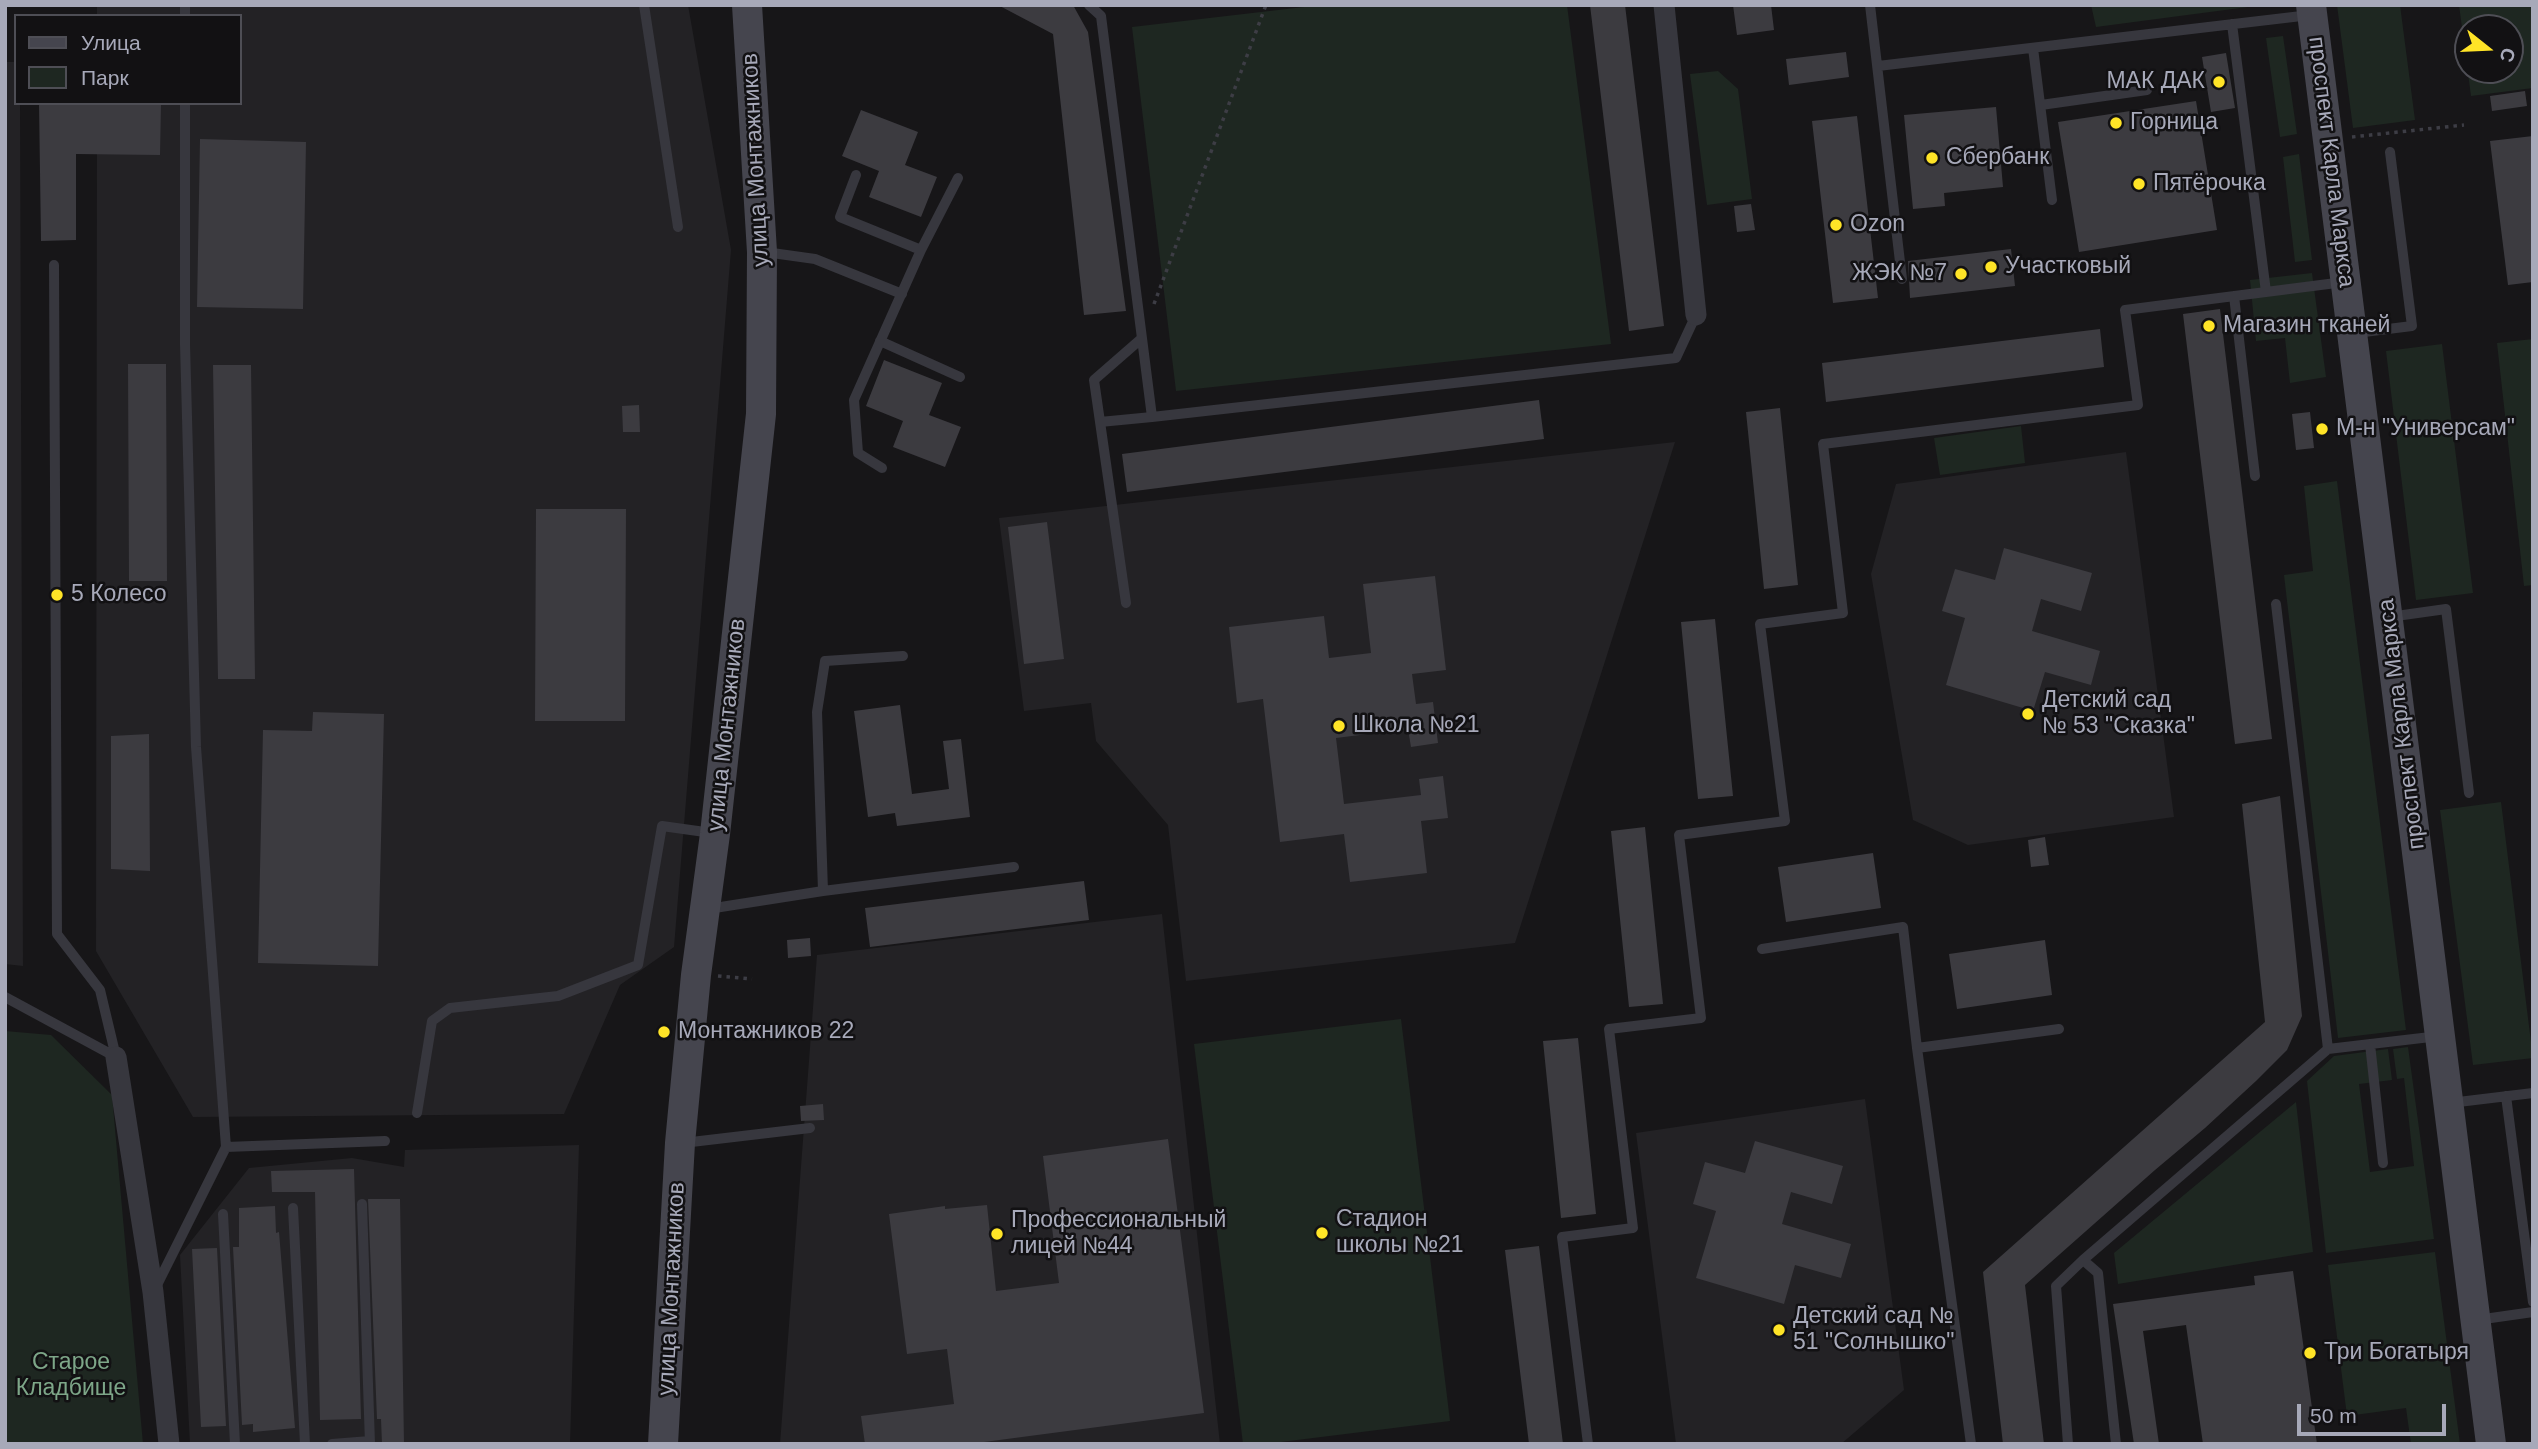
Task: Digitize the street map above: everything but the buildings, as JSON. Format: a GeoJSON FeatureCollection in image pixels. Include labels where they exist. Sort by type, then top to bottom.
{"type":"FeatureCollection","features":[{"type":"Feature","properties":{"kind":"street","name":"улица Монтажников"},"geometry":{"type":"LineString","coordinates":[[663,1444],[680,1143],[761,414],[762,252],[747,5]]}},
{"type":"Feature","properties":{"kind":"street"},"geometry":{"type":"LineString","coordinates":[[1664,5],[1696,315]]}},
{"type":"Feature","properties":{"kind":"street","name":"проспект Карла Маркса"},"geometry":{"type":"LineString","coordinates":[[2312,10],[2491,1444]]}},
{"type":"Feature","properties":{"kind":"street"},"geometry":{"type":"LineString","coordinates":[[116,1057],[153,1292],[169,1444]]}},
{"type":"Feature","properties":{"kind":"lane"},"geometry":{"type":"LineString","coordinates":[[644,5],[678,226]]}},
{"type":"Feature","properties":{"kind":"lane"},"geometry":{"type":"LineString","coordinates":[[1089,5],[1101,16],[1152,416]]}},
{"type":"Feature","properties":{"kind":"lane"},"geometry":{"type":"LineString","coordinates":[[1870,5],[1902,279]]}},
{"type":"Feature","properties":{"kind":"lane"},"geometry":{"type":"LineString","coordinates":[[1878,65],[2232,24],[2312,10]]}},
{"type":"Feature","properties":{"kind":"lane"},"geometry":{"type":"LineString","coordinates":[[2232,24],[2266,292]]}},
{"type":"Feature","properties":{"kind":"lane"},"geometry":{"type":"LineString","coordinates":[[2033,48],[2052,200]]}},
{"type":"Feature","properties":{"kind":"lane"},"geometry":{"type":"LineString","coordinates":[[2040,106],[2147,90]]}},
{"type":"Feature","properties":{"kind":"lane"},"geometry":{"type":"LineString","coordinates":[[153,1292],[226,1147],[196,747],[185,345],[185,105]]}},
{"type":"Feature","properties":{"kind":"lane"},"geometry":{"type":"LineString","coordinates":[[2353,334],[2412,326],[2390,152]]}},
{"type":"Feature","properties":{"kind":"lane"},"geometry":{"type":"LineString","coordinates":[[856,175],[840,217],[921,250]]}},
{"type":"Feature","properties":{"kind":"lane"},"geometry":{"type":"LineString","coordinates":[[882,468],[858,453],[853,400],[921,250],[958,178]]}},
{"type":"Feature","properties":{"kind":"lane"},"geometry":{"type":"LineString","coordinates":[[762,252],[815,259],[902,294]]}},
{"type":"Feature","properties":{"kind":"lane"},"geometry":{"type":"LineString","coordinates":[[54,265],[57,934],[100,990],[116,1057]]}},
{"type":"Feature","properties":{"kind":"lane"},"geometry":{"type":"LineString","coordinates":[[1588,1444],[1562,1237],[1633,1228],[1609,1029],[1702,1018],[1679,835],[1784,821],[1760,624],[1843,613],[1823,444],[2138,405],[2125,310],[2346,282]]}},
{"type":"Feature","properties":{"kind":"lane"},"geometry":{"type":"LineString","coordinates":[[2234,296],[2255,476]]}},
{"type":"Feature","properties":{"kind":"lane"},"geometry":{"type":"LineString","coordinates":[[1100,422],[1676,358],[1696,315]]}},
{"type":"Feature","properties":{"kind":"lane"},"geometry":{"type":"LineString","coordinates":[[1126,603],[1094,380],[1141,339]]}},
{"type":"Feature","properties":{"kind":"lane"},"geometry":{"type":"LineString","coordinates":[[880,341],[960,377]]}},
{"type":"Feature","properties":{"kind":"lane"},"geometry":{"type":"LineString","coordinates":[[2276,604],[2328,1049]]}},
{"type":"Feature","properties":{"kind":"lane"},"geometry":{"type":"LineString","coordinates":[[2389,617],[2446,609],[2469,793]]}},
{"type":"Feature","properties":{"kind":"lane"},"geometry":{"type":"LineString","coordinates":[[823,891],[817,712],[825,661],[903,656]]}},
{"type":"Feature","properties":{"kind":"lane"},"geometry":{"type":"LineString","coordinates":[[416,1113],[432,1021],[450,1008],[558,996],[638,965],[662,826],[715,834]]}},
{"type":"Feature","properties":{"kind":"lane"},"geometry":{"type":"LineString","coordinates":[[705,909],[1014,867]]}},
{"type":"Feature","properties":{"kind":"lane"},"geometry":{"type":"LineString","coordinates":[[1762,949],[1903,927],[1971,1444]]}},
{"type":"Feature","properties":{"kind":"lane"},"geometry":{"type":"LineString","coordinates":[[5,997],[116,1057]]}},
{"type":"Feature","properties":{"kind":"lane"},"geometry":{"type":"LineString","coordinates":[[1917,1048],[2059,1029]]}},
{"type":"Feature","properties":{"kind":"lane"},"geometry":{"type":"LineString","coordinates":[[2068,1444],[2056,1286],[2328,1049],[2439,1036]]}},
{"type":"Feature","properties":{"kind":"lane"},"geometry":{"type":"LineString","coordinates":[[2370,1044],[2383,1163]]}},
{"type":"Feature","properties":{"kind":"lane"},"geometry":{"type":"LineString","coordinates":[[2448,1103],[2533,1093]]}},
{"type":"Feature","properties":{"kind":"lane"},"geometry":{"type":"LineString","coordinates":[[2506,1096],[2533,1302]]}},
{"type":"Feature","properties":{"kind":"lane"},"geometry":{"type":"LineString","coordinates":[[680,1143],[810,1128]]}},
{"type":"Feature","properties":{"kind":"lane"},"geometry":{"type":"LineString","coordinates":[[226,1147],[385,1141]]}},
{"type":"Feature","properties":{"kind":"lane"},"geometry":{"type":"LineString","coordinates":[[332,1444],[370,1443],[362,1204]]}},
{"type":"Feature","properties":{"kind":"lane"},"geometry":{"type":"LineString","coordinates":[[293,1208],[305,1444]]}},
{"type":"Feature","properties":{"kind":"lane"},"geometry":{"type":"LineString","coordinates":[[223,1214],[235,1444]]}},
{"type":"Feature","properties":{"kind":"lane"},"geometry":{"type":"LineString","coordinates":[[2083,1260],[2098,1273],[2116,1444]]}},
{"type":"Feature","properties":{"kind":"lane"},"geometry":{"type":"LineString","coordinates":[[2476,1320],[2533,1312]]}},
{"type":"Feature","properties":{"kind":"path"},"geometry":{"type":"LineString","coordinates":[[1141,339],[1266,5]]}},
{"type":"Feature","properties":{"kind":"path"},"geometry":{"type":"LineString","coordinates":[[2329,140],[2464,125]]}},
{"type":"Feature","properties":{"kind":"shaded area"},"geometry":{"type":"Polygon","coordinates":[[[97,5],[688,5],[731,250],[674,947],[620,985],[564,1114],[193,1117],[96,951],[97,105],[242,105],[242,14],[97,14],[97,5]]]}},
{"type":"Feature","properties":{"kind":"shaded area"},"geometry":{"type":"Polygon","coordinates":[[[5,62],[14,62],[14,105],[20,105],[23,966],[5,964],[5,62]]]}},
{"type":"Feature","properties":{"kind":"shaded area","name":"Школа №21"},"geometry":{"type":"Polygon","coordinates":[[[1675,442],[1515,943],[1186,981],[1168,825],[1096,741],[1091,703],[1024,711],[999,518],[1675,442]]]}},
{"type":"Feature","properties":{"kind":"shaded area","name":"Детский сад № 53 \"Сказка\""},"geometry":{"type":"Polygon","coordinates":[[[2126,452],[2174,817],[1968,845],[1913,820],[1871,574],[1896,484],[2126,452]]]}},
{"type":"Feature","properties":{"kind":"shaded area","name":"Профессиональный лицей №44"},"geometry":{"type":"Polygon","coordinates":[[[1162,914],[1220,1444],[780,1444],[817,955],[1162,914]]]}},
{"type":"Feature","properties":{"kind":"shaded area","name":"Детский сад № 51 \"Солнышко\""},"geometry":{"type":"Polygon","coordinates":[[[1865,1099],[1904,1390],[1841,1444],[1676,1444],[1636,1133],[1865,1099]]]}},
{"type":"Feature","properties":{"kind":"shaded area"},"geometry":{"type":"Polygon","coordinates":[[[579,1145],[570,1444],[190,1444],[180,1255],[249,1168],[352,1158],[404,1167],[405,1150],[579,1145]]]}},
{"type":"Feature","properties":{"kind":"green space"},"geometry":{"type":"Polygon","coordinates":[[[1321,5],[1567,5],[1611,344],[1176,391],[1132,27],[1321,5]]]}},
{"type":"Feature","properties":{"kind":"green space"},"geometry":{"type":"Polygon","coordinates":[[[2091,5],[2263,5],[2096,27],[2091,5]]]}},
{"type":"Feature","properties":{"kind":"green space"},"geometry":{"type":"Polygon","coordinates":[[[2337,5],[2400,5],[2415,120],[2353,128],[2337,5]]]}},
{"type":"Feature","properties":{"kind":"green space"},"geometry":{"type":"Polygon","coordinates":[[[2459,5],[2533,5],[2533,88],[2471,96],[2469,84],[2524,84],[2524,14],[2460,14],[2459,5]]]}},
{"type":"Feature","properties":{"kind":"green space"},"geometry":{"type":"Polygon","coordinates":[[[2283,36],[2297,134],[2280,137],[2266,38],[2283,36]]]}},
{"type":"Feature","properties":{"kind":"green space"},"geometry":{"type":"Polygon","coordinates":[[[1718,71],[1738,89],[1752,199],[1707,205],[1690,74],[1718,71]]]}},
{"type":"Feature","properties":{"kind":"green space"},"geometry":{"type":"Polygon","coordinates":[[[2299,154],[2312,260],[2295,262],[2283,157],[2299,154]]]}},
{"type":"Feature","properties":{"kind":"green space"},"geometry":{"type":"Polygon","coordinates":[[[2312,273],[2326,377],[2290,383],[2285,338],[2256,341],[2250,280],[2312,273]]]}},
{"type":"Feature","properties":{"kind":"green space"},"geometry":{"type":"Polygon","coordinates":[[[2533,339],[2533,585],[2524,586],[2497,343],[2533,339]]]}},
{"type":"Feature","properties":{"kind":"green space"},"geometry":{"type":"Polygon","coordinates":[[[2442,344],[2473,593],[2416,600],[2386,351],[2442,344]]]}},
{"type":"Feature","properties":{"kind":"green space"},"geometry":{"type":"Polygon","coordinates":[[[2021,426],[2025,463],[1940,475],[1934,438],[2021,426]]]}},
{"type":"Feature","properties":{"kind":"green space"},"geometry":{"type":"Polygon","coordinates":[[[2337,481],[2406,1030],[2338,1038],[2284,575],[2313,571],[2304,486],[2337,481]]]}},
{"type":"Feature","properties":{"kind":"green space"},"geometry":{"type":"Polygon","coordinates":[[[2501,802],[2533,1058],[2473,1065],[2440,810],[2501,802]]]}},
{"type":"Feature","properties":{"kind":"green space","name":"Стадион школы №21"},"geometry":{"type":"Polygon","coordinates":[[[1401,1019],[1450,1421],[1265,1444],[1243,1444],[1194,1044],[1401,1019]]]}},
{"type":"Feature","properties":{"kind":"green space","name":"Старое Кладбище"},"geometry":{"type":"Polygon","coordinates":[[[5,1031],[51,1035],[112,1095],[143,1444],[5,1444],[5,1031]]]}},
{"type":"Feature","properties":{"kind":"green space"},"geometry":{"type":"Polygon","coordinates":[[[2408,1047],[2434,1239],[2326,1253],[2307,1081],[2334,1056],[2388,1049],[2392,1080],[2359,1084],[2370,1172],[2414,1166],[2404,1078],[2397,1079],[2393,1049],[2408,1047]]]}},
{"type":"Feature","properties":{"kind":"green space"},"geometry":{"type":"Polygon","coordinates":[[[2296,1102],[2313,1252],[2118,1284],[2114,1253],[2296,1102]]]}},
{"type":"Feature","properties":{"kind":"green space"},"geometry":{"type":"Polygon","coordinates":[[[2435,1252],[2460,1444],[2411,1444],[2406,1408],[2347,1416],[2328,1265],[2435,1252]]]}},
{"type":"Feature","properties":{"kind":"place","name":"МАК ДАК"},"geometry":{"type":"Point","coordinates":[2219,82]}},
{"type":"Feature","properties":{"kind":"place","name":"Горница"},"geometry":{"type":"Point","coordinates":[2116,123]}},
{"type":"Feature","properties":{"kind":"place","name":"Сбербанк"},"geometry":{"type":"Point","coordinates":[1932,158]}},
{"type":"Feature","properties":{"kind":"place","name":"Пятёрочка"},"geometry":{"type":"Point","coordinates":[2139,184]}},
{"type":"Feature","properties":{"kind":"place","name":"Ozon"},"geometry":{"type":"Point","coordinates":[1836,225]}},
{"type":"Feature","properties":{"kind":"place","name":"Участковый"},"geometry":{"type":"Point","coordinates":[1991,267]}},
{"type":"Feature","properties":{"kind":"place","name":"ЖЭК №7"},"geometry":{"type":"Point","coordinates":[1961,274]}},
{"type":"Feature","properties":{"kind":"place","name":"Магазин тканей"},"geometry":{"type":"Point","coordinates":[2209,326]}},
{"type":"Feature","properties":{"kind":"place","name":"М-н \"Универсам\""},"geometry":{"type":"Point","coordinates":[2322,429]}},
{"type":"Feature","properties":{"kind":"place","name":"5 Колесо"},"geometry":{"type":"Point","coordinates":[57,595]}},
{"type":"Feature","properties":{"kind":"place","name":"Детский сад № 53 \"Сказка\""},"geometry":{"type":"Point","coordinates":[2028,714]}},
{"type":"Feature","properties":{"kind":"place","name":"Школа №21"},"geometry":{"type":"Point","coordinates":[1339,726]}},
{"type":"Feature","properties":{"kind":"place","name":"Монтажников 22"},"geometry":{"type":"Point","coordinates":[664,1032]}},
{"type":"Feature","properties":{"kind":"place","name":"Стадион школы №21"},"geometry":{"type":"Point","coordinates":[1322,1233]}},
{"type":"Feature","properties":{"kind":"place","name":"Профессиональный лицей №44"},"geometry":{"type":"Point","coordinates":[997,1234]}},
{"type":"Feature","properties":{"kind":"place","name":"Детский сад № 51 \"Солнышко\""},"geometry":{"type":"Point","coordinates":[1779,1330]}},
{"type":"Feature","properties":{"kind":"place","name":"Три Богатыря"},"geometry":{"type":"Point","coordinates":[2310,1353]}}]}
